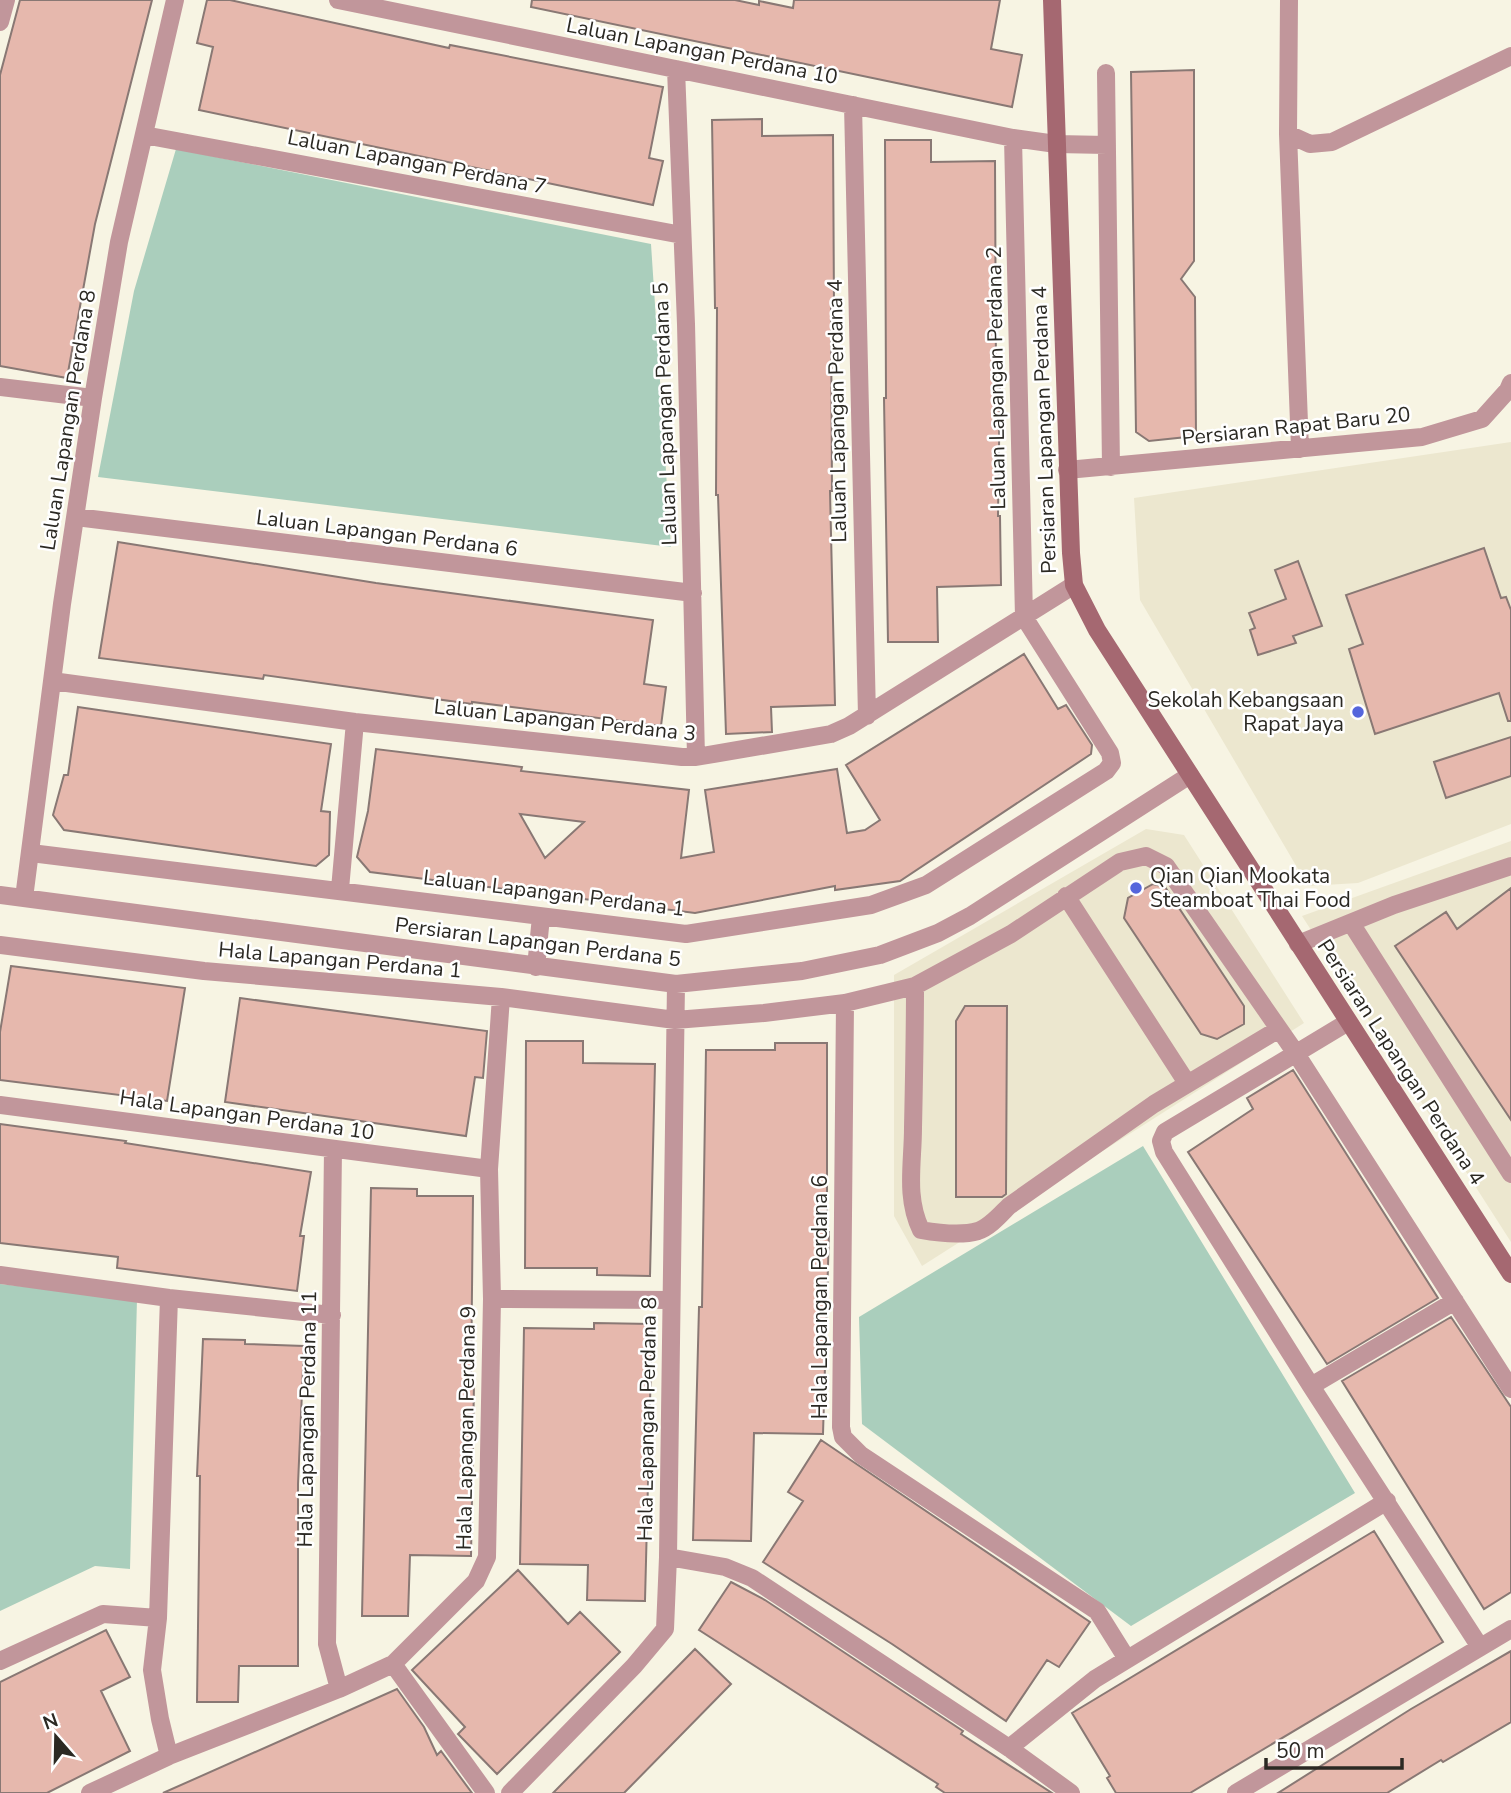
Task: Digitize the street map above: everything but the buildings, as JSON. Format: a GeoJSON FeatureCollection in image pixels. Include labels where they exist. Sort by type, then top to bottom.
{"type":"FeatureCollection","features":[{"type":"Feature","properties":{"kind":"street"},"geometry":{"type":"LineString","coordinates":[[0,22],[6,0]]}},
{"type":"Feature","properties":{"kind":"street","name":"Laluan Lapangan Perdana 8"},"geometry":{"type":"LineString","coordinates":[[24,898],[62,604],[119,242],[176,0]]}},
{"type":"Feature","properties":{"kind":"street","name":"Laluan Lapangan Perdana 10"},"geometry":{"type":"LineString","coordinates":[[338,0],[1013,138],[1056,144],[1107,145]]}},
{"type":"Feature","properties":{"kind":"street","name":"Persiaran Lapangan Perdana 4"},"geometry":{"type":"LineString","coordinates":[[1052,0],[1067,470],[1074,585],[1097,630],[1511,1275]]}},
{"type":"Feature","properties":{"kind":"street"},"geometry":{"type":"LineString","coordinates":[[1289,0],[1289,134],[1300,449]]}},
{"type":"Feature","properties":{"kind":"street"},"geometry":{"type":"LineString","coordinates":[[1289,134],[1310,144],[1332,142],[1511,55]]}},
{"type":"Feature","properties":{"kind":"street","name":"Laluan Lapangan Perdana 5"},"geometry":{"type":"LineString","coordinates":[[676,69],[681,160],[692,684],[696,757]]}},
{"type":"Feature","properties":{"kind":"street"},"geometry":{"type":"LineString","coordinates":[[1106,73],[1111,467]]}},
{"type":"Feature","properties":{"kind":"street","name":"Laluan Lapangan Perdana 4"},"geometry":{"type":"LineString","coordinates":[[853,105],[867,716]]}},
{"type":"Feature","properties":{"kind":"street","name":"Laluan Lapangan Perdana 7"},"geometry":{"type":"LineString","coordinates":[[144,135],[682,235]]}},
{"type":"Feature","properties":{"kind":"street","name":"Laluan Lapangan Perdana 2"},"geometry":{"type":"LineString","coordinates":[[1013,138],[1024,617]]}},
{"type":"Feature","properties":{"kind":"street","name":"Persiaran Rapat Baru 20"},"geometry":{"type":"LineString","coordinates":[[1067,470],[1422,437],[1482,419],[1511,383]]}},
{"type":"Feature","properties":{"kind":"street"},"geometry":{"type":"LineString","coordinates":[[0,387],[93,398]]}},
{"type":"Feature","properties":{"kind":"street","name":"Laluan Lapangan Perdana 6"},"geometry":{"type":"LineString","coordinates":[[76,517],[692,593]]}},
{"type":"Feature","properties":{"kind":"street","name":"Laluan Lapangan Perdana 3"},"geometry":{"type":"LineString","coordinates":[[52,681],[355,722],[696,757],[831,734],[867,716],[1074,585]]}},
{"type":"Feature","properties":{"kind":"street","name":"Laluan Lapangan Perdana 1"},"geometry":{"type":"LineString","coordinates":[[31,853],[340,889],[686,934],[871,905],[926,885],[1106,771],[1112,763],[1110,753],[1075,693],[1024,617]]}},
{"type":"Feature","properties":{"kind":"street"},"geometry":{"type":"LineString","coordinates":[[340,889],[355,722]]}},
{"type":"Feature","properties":{"kind":"street","name":"Persiaran Lapangan Perdana 5"},"geometry":{"type":"LineString","coordinates":[[0,895],[677,984],[802,971],[880,955],[938,933],[970,916],[1190,775]]}},
{"type":"Feature","properties":{"kind":"street","name":"Hala Lapangan Perdana 1"},"geometry":{"type":"LineString","coordinates":[[0,945],[204,971],[501,997],[675,1020],[845,1003],[915,986],[1011,934],[1120,862],[1146,856],[1166,866],[1295,1052],[1511,1389]]}},
{"type":"Feature","properties":{"kind":"street"},"geometry":{"type":"LineString","coordinates":[[1298,944],[1394,905],[1511,866]]}},
{"type":"Feature","properties":{"kind":"street"},"geometry":{"type":"LineString","coordinates":[[1066,896],[1187,1083]]}},
{"type":"Feature","properties":{"kind":"street"},"geometry":{"type":"LineString","coordinates":[[536,967],[541,917]]}},
{"type":"Feature","properties":{"kind":"street"},"geometry":{"type":"LineString","coordinates":[[1351,923],[1511,1174]]}},
{"type":"Feature","properties":{"kind":"street","name":"Hala Lapangan Perdana 8"},"geometry":{"type":"LineString","coordinates":[[510,1793],[634,1666],[665,1629],[677,984]]}},
{"type":"Feature","properties":{"kind":"street"},"geometry":{"type":"LineString","coordinates":[[915,986],[910,1189],[913,1213],[921,1230],[942,1233],[978,1231],[1009,1206],[1187,1083],[1279,1029]]}},
{"type":"Feature","properties":{"kind":"street","name":"Hala Lapangan Perdana 9"},"geometry":{"type":"LineString","coordinates":[[90,1793],[169,1756],[339,1689],[393,1664],[476,1581],[487,1557],[492,1299],[489,1169],[501,997]]}},
{"type":"Feature","properties":{"kind":"street","name":"Hala Lapangan Perdana 6"},"geometry":{"type":"LineString","coordinates":[[845,1003],[843,1437],[861,1455],[1097,1611],[1127,1659]]}},
{"type":"Feature","properties":{"kind":"street"},"geometry":{"type":"LineString","coordinates":[[1348,1022],[1165,1132],[1161,1141],[1164,1152],[1311,1386],[1480,1647]]}},
{"type":"Feature","properties":{"kind":"street","name":"Hala Lapangan Perdana 10"},"geometry":{"type":"LineString","coordinates":[[0,1105],[489,1169]]}},
{"type":"Feature","properties":{"kind":"street","name":"Hala Lapangan Perdana 11"},"geometry":{"type":"LineString","coordinates":[[333,1149],[327,1644],[339,1689]]}},
{"type":"Feature","properties":{"kind":"street"},"geometry":{"type":"LineString","coordinates":[[0,1275],[169,1298],[332,1315]]}},
{"type":"Feature","properties":{"kind":"street"},"geometry":{"type":"LineString","coordinates":[[169,1298],[158,1618],[152,1670],[169,1756]]}},
{"type":"Feature","properties":{"kind":"street"},"geometry":{"type":"LineString","coordinates":[[492,1299],[671,1300]]}},
{"type":"Feature","properties":{"kind":"street"},"geometry":{"type":"LineString","coordinates":[[1311,1386],[1455,1301]]}},
{"type":"Feature","properties":{"kind":"street"},"geometry":{"type":"LineString","coordinates":[[1009,1748],[1072,1696],[1127,1659],[1387,1501]]}},
{"type":"Feature","properties":{"kind":"street"},"geometry":{"type":"LineString","coordinates":[[668,1557],[724,1567],[752,1578],[1009,1748],[1071,1793]]}},
{"type":"Feature","properties":{"kind":"street"},"geometry":{"type":"LineString","coordinates":[[0,1661],[103,1614],[158,1618]]}},
{"type":"Feature","properties":{"kind":"street"},"geometry":{"type":"LineString","coordinates":[[1236,1793],[1511,1629]]}},
{"type":"Feature","properties":{"kind":"street"},"geometry":{"type":"LineString","coordinates":[[393,1664],[486,1793]]}},
{"type":"Feature","properties":{"kind":"shaded area","name":"Sekolah Kebangsaan Rapat Jaya"},"geometry":{"type":"Polygon","coordinates":[[[1511,442],[1511,824],[1358,883],[1308,886],[1140,600],[1134,498],[1511,442]]]}},
{"type":"Feature","properties":{"kind":"shaded area"},"geometry":{"type":"Polygon","coordinates":[[[1146,829],[1184,835],[1304,1023],[922,1266],[894,1216],[894,975],[1146,829]]]}},
{"type":"Feature","properties":{"kind":"shaded area"},"geometry":{"type":"Polygon","coordinates":[[[1511,841],[1511,1242],[1302,916],[1511,841]]]}},
{"type":"Feature","properties":{"kind":"green space"},"geometry":{"type":"Polygon","coordinates":[[[176,149],[651,244],[671,547],[98,477],[134,291],[176,149]]]}},
{"type":"Feature","properties":{"kind":"green space"},"geometry":{"type":"Polygon","coordinates":[[[1143,1146],[1355,1493],[1131,1626],[862,1424],[859,1317],[1143,1146]]]}},
{"type":"Feature","properties":{"kind":"green space"},"geometry":{"type":"Polygon","coordinates":[[[0,1284],[137,1299],[130,1569],[95,1566],[0,1611],[0,1284]]]}},
{"type":"Feature","properties":{"kind":"place","name":"Sekolah Kebangsaan Rapat Jaya"},"geometry":{"type":"Point","coordinates":[1358,712]}},
{"type":"Feature","properties":{"kind":"place","name":"Qian Qian Mookata Steamboat Thai Food"},"geometry":{"type":"Point","coordinates":[1136,888]}}]}
